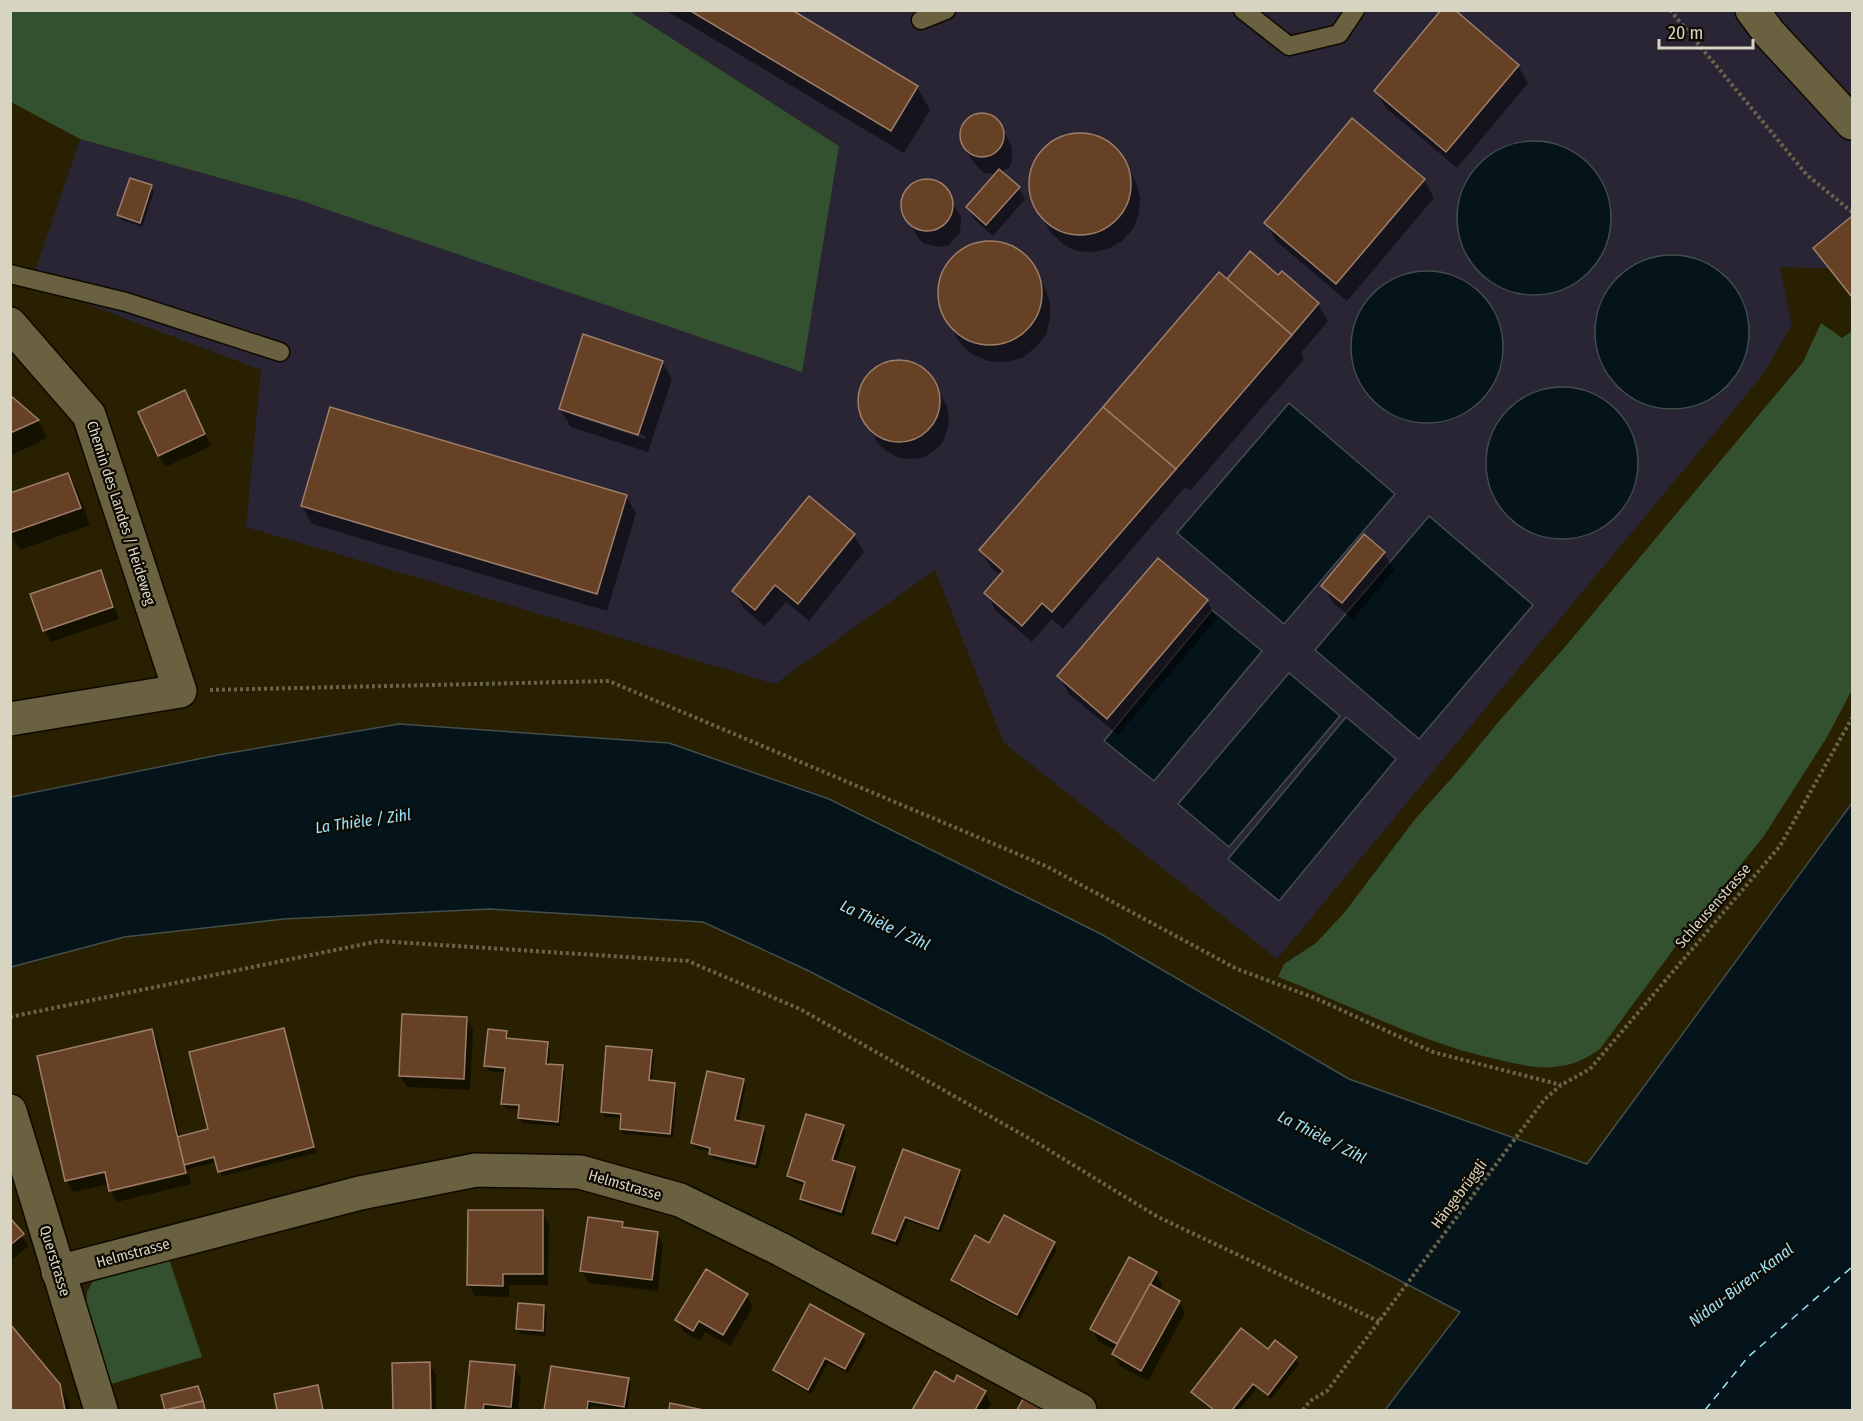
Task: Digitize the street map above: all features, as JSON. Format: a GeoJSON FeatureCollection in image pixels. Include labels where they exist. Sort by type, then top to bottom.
{"type":"FeatureCollection","features":[{"type":"Feature","properties":{"kind":"street"},"geometry":{"type":"LineString","coordinates":[[1752,10],[1852,123]]}},
{"type":"Feature","properties":{"kind":"street","name":"Chemin des Landes / Heideweg"},"geometry":{"type":"LineString","coordinates":[[10,324],[89,415],[180,690]]}},
{"type":"Feature","properties":{"kind":"street"},"geometry":{"type":"LineString","coordinates":[[10,718],[180,690]]}},
{"type":"Feature","properties":{"kind":"street","name":"Querstrasse"},"geometry":{"type":"LineString","coordinates":[[10,1112],[100,1410]]}},
{"type":"Feature","properties":{"kind":"street","name":"Helmstrasse"},"geometry":{"type":"LineString","coordinates":[[58,1272],[360,1193],[476,1170],[580,1172],[680,1200],[791,1255],[1080,1410]]}},
{"type":"Feature","properties":{"kind":"lane"},"geometry":{"type":"LineString","coordinates":[[921,20],[946,10]]}},
{"type":"Feature","properties":{"kind":"lane"},"geometry":{"type":"LineString","coordinates":[[1243,10],[1289,46],[1339,34],[1355,10]]}},
{"type":"Feature","properties":{"kind":"lane"},"geometry":{"type":"LineString","coordinates":[[10,274],[126,302],[280,352]]}},
{"type":"Feature","properties":{"kind":"path"},"geometry":{"type":"LineString","coordinates":[[1670,10],[1807,175],[1852,212]]}},
{"type":"Feature","properties":{"kind":"path"},"geometry":{"type":"LineString","coordinates":[[180,690],[609,681],[1046,866],[1237,969],[1315,998],[1433,1052],[1561,1085]]}},
{"type":"Feature","properties":{"kind":"path","name":"Schleusenstrasse"},"geometry":{"type":"LineString","coordinates":[[1561,1085],[1590,1069],[1780,846],[1852,718]]}},
{"type":"Feature","properties":{"kind":"path"},"geometry":{"type":"LineString","coordinates":[[10,1017],[379,941],[688,961],[800,1009],[1039,1144],[1158,1217],[1380,1322]]}},
{"type":"Feature","properties":{"kind":"path","name":"Hängebrüggli"},"geometry":{"type":"LineString","coordinates":[[1303,1410],[1310,1401],[1327,1391],[1544,1100],[1561,1085]]}},
{"type":"Feature","properties":{"kind":"shaded area"},"geometry":{"type":"Polygon","coordinates":[[[1847,10],[1852,15],[1852,269],[1780,267],[1792,324],[1762,376],[1277,959],[1004,743],[935,570],[775,684],[246,527],[261,370],[31,283],[80,139],[299,200],[839,146],[629,11],[1847,10]]]}},
{"type":"Feature","properties":{"kind":"green space"},"geometry":{"type":"Polygon","coordinates":[[[10,11],[629,11],[839,146],[802,372],[299,200],[80,139],[11,102],[10,11]]]}},
{"type":"Feature","properties":{"kind":"green space"},"geometry":{"type":"Polygon","coordinates":[[[1821,323],[1842,338],[1852,331],[1852,690],[1827,737],[1764,836],[1690,927],[1600,1049],[1578,1061],[1560,1066],[1539,1067],[1509,1062],[1439,1043],[1278,977],[1284,964],[1316,943],[1344,913],[1416,818],[1564,648],[1803,362],[1821,323]]]}},
{"type":"Feature","properties":{"kind":"green space"},"geometry":{"type":"Polygon","coordinates":[[[169,1259],[202,1357],[111,1384],[86,1309],[87,1292],[95,1277],[169,1259]]]}},
{"type":"Feature","properties":{"kind":"water"},"geometry":{"type":"Polygon","coordinates":[[[1534,141],[1549,142],[1564,147],[1589,163],[1605,188],[1610,203],[1610,233],[1605,248],[1589,273],[1564,289],[1549,294],[1534,295],[1519,294],[1504,289],[1479,273],[1463,248],[1458,233],[1457,218],[1458,203],[1463,188],[1479,163],[1504,147],[1519,142],[1534,141]]]}},
{"type":"Feature","properties":{"kind":"water"},"geometry":{"type":"Polygon","coordinates":[[[1672,255],[1687,256],[1702,261],[1727,277],[1743,302],[1748,317],[1748,347],[1743,362],[1727,387],[1702,403],[1687,408],[1672,409],[1657,408],[1642,403],[1617,387],[1601,362],[1596,347],[1595,332],[1596,317],[1601,302],[1617,277],[1642,261],[1657,256],[1672,255]]]}},
{"type":"Feature","properties":{"kind":"water"},"geometry":{"type":"Polygon","coordinates":[[[1427,271],[1442,272],[1456,277],[1481,293],[1497,318],[1502,332],[1502,362],[1497,376],[1481,401],[1456,417],[1442,422],[1427,423],[1412,422],[1398,417],[1373,401],[1357,376],[1352,362],[1351,347],[1352,332],[1357,318],[1373,293],[1398,277],[1412,272],[1427,271]]]}},
{"type":"Feature","properties":{"kind":"water"},"geometry":{"type":"Polygon","coordinates":[[[1562,387],[1591,392],[1616,409],[1633,434],[1638,463],[1633,492],[1616,517],[1591,534],[1562,539],[1533,534],[1508,517],[1491,492],[1486,463],[1491,434],[1508,409],[1533,392],[1562,387]]]}},
{"type":"Feature","properties":{"kind":"water"},"geometry":{"type":"Polygon","coordinates":[[[1289,403],[1395,494],[1284,624],[1177,533],[1289,403]]]}},
{"type":"Feature","properties":{"kind":"water"},"geometry":{"type":"Polygon","coordinates":[[[1429,516],[1533,605],[1419,739],[1315,650],[1429,516]]]}},
{"type":"Feature","properties":{"kind":"water"},"geometry":{"type":"Polygon","coordinates":[[[1212,610],[1262,651],[1154,781],[1104,741],[1212,610]]]}},
{"type":"Feature","properties":{"kind":"water"},"geometry":{"type":"Polygon","coordinates":[[[1289,673],[1340,716],[1229,847],[1178,804],[1289,673]]]}},
{"type":"Feature","properties":{"kind":"water"},"geometry":{"type":"Polygon","coordinates":[[[1346,717],[1396,759],[1279,901],[1228,859],[1346,717]]]}},
{"type":"Feature","properties":{"kind":"water"},"geometry":{"type":"Polygon","coordinates":[[[399,724],[669,743],[829,799],[1101,934],[1349,1079],[1587,1164],[1852,803],[1852,1410],[1385,1410],[1460,1312],[809,971],[703,922],[489,909],[284,919],[124,937],[11,967],[11,797],[218,755],[399,724]]]}},
{"type":"Feature","properties":{"kind":"building"},"geometry":{"type":"Polygon","coordinates":[[[689,10],[792,10],[918,86],[891,131],[689,10]]]}},
{"type":"Feature","properties":{"kind":"building"},"geometry":{"type":"Polygon","coordinates":[[[1441,10],[1455,10],[1519,65],[1446,152],[1374,91],[1441,10]]]}},
{"type":"Feature","properties":{"kind":"building"},"geometry":{"type":"Polygon","coordinates":[[[982,113],[991,114],[998,119],[1003,126],[1003,144],[998,151],[991,156],[982,157],[973,156],[966,151],[961,144],[960,135],[961,126],[966,119],[973,114],[982,113]]]}},
{"type":"Feature","properties":{"kind":"building"},"geometry":{"type":"Polygon","coordinates":[[[1352,118],[1425,179],[1336,284],[1264,223],[1352,118]]]}},
{"type":"Feature","properties":{"kind":"building"},"geometry":{"type":"Polygon","coordinates":[[[1080,133],[1100,137],[1116,148],[1127,164],[1131,184],[1127,204],[1116,220],[1100,231],[1080,235],[1060,231],[1044,220],[1033,204],[1029,184],[1033,164],[1044,148],[1060,137],[1080,133]]]}},
{"type":"Feature","properties":{"kind":"building"},"geometry":{"type":"Polygon","coordinates":[[[999,169],[1020,187],[986,225],[966,207],[999,169]]]}},
{"type":"Feature","properties":{"kind":"building"},"geometry":{"type":"Polygon","coordinates":[[[130,178],[152,185],[140,223],[117,215],[130,178]]]}},
{"type":"Feature","properties":{"kind":"building"},"geometry":{"type":"Polygon","coordinates":[[[927,179],[937,181],[945,187],[951,195],[953,205],[951,215],[945,223],[937,229],[927,231],[917,229],[909,223],[903,215],[901,205],[903,195],[909,187],[917,181],[927,179]]]}},
{"type":"Feature","properties":{"kind":"building"},"geometry":{"type":"Polygon","coordinates":[[[1852,216],[1852,297],[1813,248],[1852,216]]]}},
{"type":"Feature","properties":{"kind":"building"},"geometry":{"type":"Polygon","coordinates":[[[990,241],[1010,245],[1027,256],[1038,273],[1042,293],[1038,313],[1027,330],[1010,341],[990,345],[970,341],[953,330],[942,313],[938,293],[942,273],[953,256],[970,245],[990,241]]]}},
{"type":"Feature","properties":{"kind":"building"},"geometry":{"type":"Polygon","coordinates":[[[1250,251],[1278,275],[1282,271],[1319,303],[1292,335],[1227,279],[1250,251]]]}},
{"type":"Feature","properties":{"kind":"building"},"geometry":{"type":"Polygon","coordinates":[[[1219,272],[1292,335],[1176,469],[1103,407],[1219,272]]]}},
{"type":"Feature","properties":{"kind":"building"},"geometry":{"type":"Polygon","coordinates":[[[583,334],[663,361],[638,435],[559,409],[583,334]]]}},
{"type":"Feature","properties":{"kind":"building"},"geometry":{"type":"Polygon","coordinates":[[[899,360],[915,364],[928,372],[936,385],[940,401],[936,417],[928,430],[915,438],[899,442],[883,438],[870,430],[862,417],[858,401],[862,385],[870,372],[883,364],[899,360]]]}},
{"type":"Feature","properties":{"kind":"building"},"geometry":{"type":"Polygon","coordinates":[[[185,390],[205,434],[158,456],[138,412],[185,390]]]}},
{"type":"Feature","properties":{"kind":"building"},"geometry":{"type":"Polygon","coordinates":[[[10,395],[39,420],[10,433],[10,395]]]}},
{"type":"Feature","properties":{"kind":"building"},"geometry":{"type":"Polygon","coordinates":[[[330,407],[627,495],[597,594],[301,506],[330,407]]]}},
{"type":"Feature","properties":{"kind":"building"},"geometry":{"type":"Polygon","coordinates":[[[1103,407],[1176,469],[1052,612],[1042,603],[1022,626],[984,593],[1003,571],[979,550],[1103,407]]]}},
{"type":"Feature","properties":{"kind":"building"},"geometry":{"type":"Polygon","coordinates":[[[68,473],[81,508],[10,533],[10,493],[68,473]]]}},
{"type":"Feature","properties":{"kind":"building"},"geometry":{"type":"Polygon","coordinates":[[[809,496],[855,534],[798,604],[775,585],[755,610],[732,591],[809,496]]]}},
{"type":"Feature","properties":{"kind":"building"},"geometry":{"type":"Polygon","coordinates":[[[1364,534],[1385,552],[1342,603],[1321,586],[1364,534]]]}},
{"type":"Feature","properties":{"kind":"building"},"geometry":{"type":"Polygon","coordinates":[[[1158,558],[1208,600],[1107,719],[1057,676],[1158,558]]]}},
{"type":"Feature","properties":{"kind":"building"},"geometry":{"type":"Polygon","coordinates":[[[101,570],[113,607],[43,631],[30,594],[101,570]]]}},
{"type":"Feature","properties":{"kind":"building"},"geometry":{"type":"Polygon","coordinates":[[[402,1014],[467,1017],[464,1079],[399,1076],[402,1014]]]}},
{"type":"Feature","properties":{"kind":"building"},"geometry":{"type":"Polygon","coordinates":[[[284,1028],[314,1147],[218,1172],[214,1157],[184,1165],[177,1137],[208,1129],[189,1052],[284,1028]]]}},
{"type":"Feature","properties":{"kind":"building"},"geometry":{"type":"Polygon","coordinates":[[[152,1029],[186,1173],[109,1191],[105,1172],[65,1181],[37,1056],[152,1029]]]}},
{"type":"Feature","properties":{"kind":"building"},"geometry":{"type":"Polygon","coordinates":[[[488,1029],[507,1031],[506,1038],[548,1042],[546,1064],[563,1065],[558,1122],[518,1118],[519,1105],[501,1104],[505,1068],[484,1066],[488,1029]]]}},
{"type":"Feature","properties":{"kind":"building"},"geometry":{"type":"Polygon","coordinates":[[[606,1046],[652,1050],[649,1080],[675,1083],[670,1134],[620,1129],[621,1114],[601,1112],[606,1046]]]}},
{"type":"Feature","properties":{"kind":"building"},"geometry":{"type":"Polygon","coordinates":[[[707,1071],[744,1079],[735,1120],[764,1126],[755,1164],[709,1154],[710,1148],[691,1143],[707,1071]]]}},
{"type":"Feature","properties":{"kind":"building"},"geometry":{"type":"Polygon","coordinates":[[[806,1114],[844,1125],[832,1160],[855,1167],[841,1212],[800,1199],[805,1182],[787,1176],[806,1114]]]}},
{"type":"Feature","properties":{"kind":"building"},"geometry":{"type":"Polygon","coordinates":[[[903,1149],[960,1170],[938,1229],[905,1217],[895,1241],[872,1233],[903,1149]]]}},
{"type":"Feature","properties":{"kind":"building"},"geometry":{"type":"Polygon","coordinates":[[[468,1210],[543,1210],[543,1274],[503,1274],[503,1286],[467,1285],[468,1210]]]}},
{"type":"Feature","properties":{"kind":"building"},"geometry":{"type":"Polygon","coordinates":[[[1004,1215],[1055,1242],[1017,1315],[951,1280],[975,1235],[989,1243],[1004,1215]]]}},
{"type":"Feature","properties":{"kind":"building"},"geometry":{"type":"Polygon","coordinates":[[[588,1217],[623,1222],[622,1227],[658,1232],[652,1280],[580,1271],[588,1217]]]}},
{"type":"Feature","properties":{"kind":"building"},"geometry":{"type":"Polygon","coordinates":[[[10,1218],[24,1234],[10,1245],[10,1218]]]}},
{"type":"Feature","properties":{"kind":"building"},"geometry":{"type":"Polygon","coordinates":[[[1129,1257],[1157,1272],[1117,1344],[1090,1329],[1129,1257]]]}},
{"type":"Feature","properties":{"kind":"building"},"geometry":{"type":"Polygon","coordinates":[[[706,1269],[748,1294],[723,1335],[699,1321],[693,1331],[675,1320],[706,1269]]]}},
{"type":"Feature","properties":{"kind":"building"},"geometry":{"type":"Polygon","coordinates":[[[1150,1284],[1180,1301],[1141,1371],[1112,1354],[1150,1284]]]}},
{"type":"Feature","properties":{"kind":"building"},"geometry":{"type":"Polygon","coordinates":[[[518,1303],[544,1305],[543,1331],[516,1329],[518,1303]]]}},
{"type":"Feature","properties":{"kind":"building"},"geometry":{"type":"Polygon","coordinates":[[[810,1304],[864,1334],[845,1369],[825,1358],[808,1390],[773,1370],[810,1304]]]}},
{"type":"Feature","properties":{"kind":"building"},"geometry":{"type":"Polygon","coordinates":[[[10,1324],[60,1384],[65,1410],[10,1410],[10,1324]]]}},
{"type":"Feature","properties":{"kind":"building"},"geometry":{"type":"Polygon","coordinates":[[[1241,1328],[1268,1349],[1275,1340],[1297,1357],[1268,1395],[1253,1384],[1232,1410],[1214,1410],[1191,1392],[1241,1328]]]}},
{"type":"Feature","properties":{"kind":"building"},"geometry":{"type":"Polygon","coordinates":[[[470,1361],[515,1365],[511,1407],[484,1404],[483,1410],[465,1410],[470,1361]]]}},
{"type":"Feature","properties":{"kind":"building"},"geometry":{"type":"Polygon","coordinates":[[[430,1362],[431,1410],[393,1410],[392,1363],[430,1362]]]}},
{"type":"Feature","properties":{"kind":"building"},"geometry":{"type":"Polygon","coordinates":[[[551,1366],[629,1378],[624,1407],[588,1401],[587,1410],[544,1410],[551,1366]]]}},
{"type":"Feature","properties":{"kind":"building"},"geometry":{"type":"Polygon","coordinates":[[[935,1371],[954,1382],[957,1375],[986,1391],[975,1410],[912,1410],[935,1371]]]}},
{"type":"Feature","properties":{"kind":"building"},"geometry":{"type":"Polygon","coordinates":[[[318,1385],[323,1410],[277,1410],[274,1394],[318,1385]]]}},
{"type":"Feature","properties":{"kind":"building"},"geometry":{"type":"Polygon","coordinates":[[[198,1386],[203,1401],[165,1410],[161,1395],[198,1386]]]}},
{"type":"Feature","properties":{"kind":"building"},"geometry":{"type":"Polygon","coordinates":[[[1023,1399],[1045,1410],[1017,1410],[1023,1399]]]}},
{"type":"Feature","properties":{"kind":"building"},"geometry":{"type":"Polygon","coordinates":[[[203,1401],[205,1410],[166,1410],[203,1401]]]}},
{"type":"Feature","properties":{"kind":"building"},"geometry":{"type":"Polygon","coordinates":[[[670,1403],[703,1410],[669,1410],[670,1403]]]}},
{"type":"Feature","properties":{"kind":"ferry route"},"geometry":{"type":"LineString","coordinates":[[1705,1410],[1748,1357],[1852,1267]]}},
{"type":"Feature","properties":{"kind":"water label","name":"La Thièle / Zihl"},"geometry":{"type":"Point","coordinates":[363,821]}},
{"type":"Feature","properties":{"kind":"water label","name":"La Thièle / Zihl"},"geometry":{"type":"Point","coordinates":[885,925]}},
{"type":"Feature","properties":{"kind":"water label","name":"La Thièle / Zihl"},"geometry":{"type":"Point","coordinates":[1322,1137]}},
{"type":"Feature","properties":{"kind":"water label","name":"Nidau-Büren-Kanal"},"geometry":{"type":"Point","coordinates":[1741,1285]}}]}
